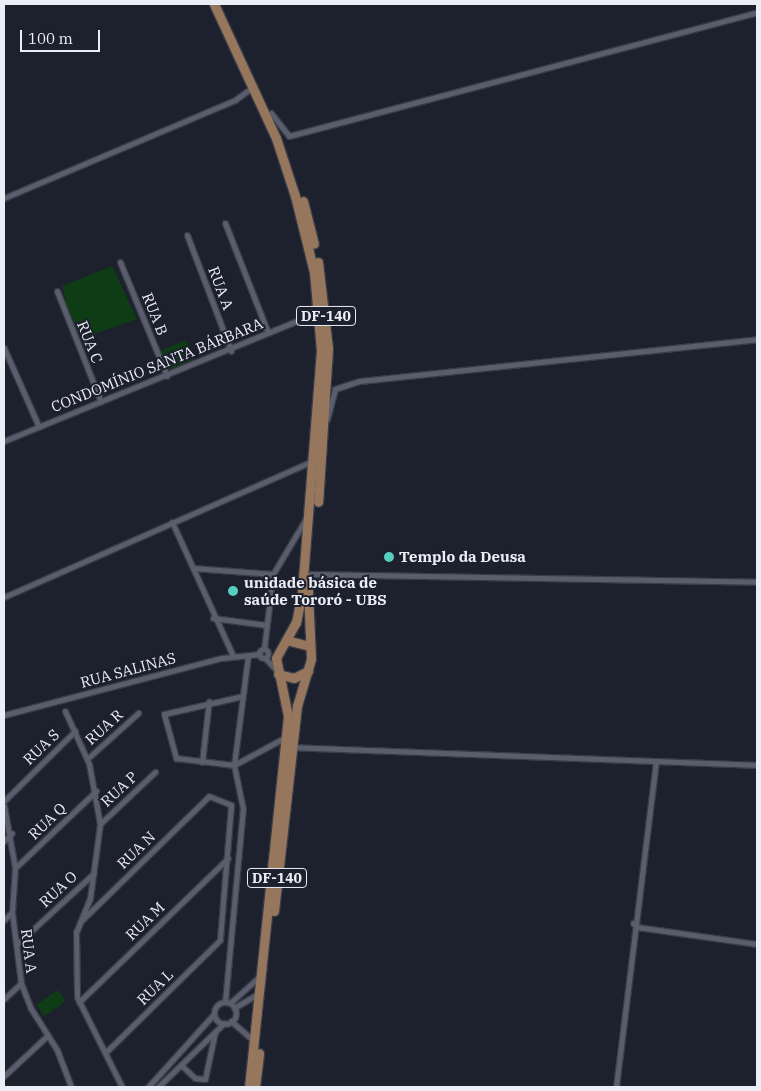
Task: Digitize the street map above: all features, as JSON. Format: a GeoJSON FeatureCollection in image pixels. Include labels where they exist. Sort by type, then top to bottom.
{"type":"FeatureCollection","features":[{"type":"Feature","properties":{"kind":"main road","name":"DF-140"},"geometry":{"type":"LineString","coordinates":[[214,4],[253,87],[295,196],[319,312],[322,384],[311,511],[300,607],[276,658],[278,674],[288,707],[249,1087]]}},
{"type":"Feature","properties":{"kind":"main road","name":"DF-140"},"geometry":{"type":"LineString","coordinates":[[221,4],[270,112],[301,193],[320,272],[328,349],[327,420],[310,574],[308,671],[291,746],[255,1087]]}},
{"type":"Feature","properties":{"kind":"main road"},"geometry":{"type":"LineString","coordinates":[[283,643],[310,646]]}},
{"type":"Feature","properties":{"kind":"main road"},"geometry":{"type":"LineString","coordinates":[[278,674],[294,678],[308,671]]}},
{"type":"Feature","properties":{"kind":"street"},"geometry":{"type":"LineString","coordinates":[[270,112],[289,136],[757,12]]}},
{"type":"Feature","properties":{"kind":"street"},"geometry":{"type":"LineString","coordinates":[[4,198],[235,100],[253,87]]}},
{"type":"Feature","properties":{"kind":"street"},"geometry":{"type":"LineString","coordinates":[[225,223],[268,333]]}},
{"type":"Feature","properties":{"kind":"street","name":"RUA A"},"geometry":{"type":"LineString","coordinates":[[187,234],[231,351]]}},
{"type":"Feature","properties":{"kind":"street","name":"RUA B"},"geometry":{"type":"LineString","coordinates":[[120,262],[167,376]]}},
{"type":"Feature","properties":{"kind":"street","name":"RUA C"},"geometry":{"type":"LineString","coordinates":[[57,291],[101,402]]}},
{"type":"Feature","properties":{"kind":"street","name":"CONDOMÍNIO SANTA BÁRBARA"},"geometry":{"type":"LineString","coordinates":[[4,441],[231,351],[319,312]]}},
{"type":"Feature","properties":{"kind":"street"},"geometry":{"type":"LineString","coordinates":[[327,420],[335,389],[360,381],[757,339]]}},
{"type":"Feature","properties":{"kind":"street"},"geometry":{"type":"LineString","coordinates":[[4,348],[39,427]]}},
{"type":"Feature","properties":{"kind":"street"},"geometry":{"type":"LineString","coordinates":[[4,597],[316,459]]}},
{"type":"Feature","properties":{"kind":"street"},"geometry":{"type":"LineString","coordinates":[[278,674],[264,653],[273,574],[311,511]]}},
{"type":"Feature","properties":{"kind":"street"},"geometry":{"type":"LineString","coordinates":[[172,522],[213,618],[233,656]]}},
{"type":"Feature","properties":{"kind":"street"},"geometry":{"type":"LineString","coordinates":[[193,568],[273,574]]}},
{"type":"Feature","properties":{"kind":"street"},"geometry":{"type":"LineString","coordinates":[[310,574],[757,582]]}},
{"type":"Feature","properties":{"kind":"street"},"geometry":{"type":"LineString","coordinates":[[213,618],[267,626]]}},
{"type":"Feature","properties":{"kind":"street","name":"RUA SALINAS"},"geometry":{"type":"LineString","coordinates":[[4,715],[233,656],[264,653],[283,643]]}},
{"type":"Feature","properties":{"kind":"street"},"geometry":{"type":"LineString","coordinates":[[227,1003],[243,809],[234,764],[248,656]]}},
{"type":"Feature","properties":{"kind":"street"},"geometry":{"type":"LineString","coordinates":[[243,696],[170,710],[163,721],[176,758],[234,764],[286,737]]}},
{"type":"Feature","properties":{"kind":"street"},"geometry":{"type":"LineString","coordinates":[[202,762],[209,701]]}},
{"type":"Feature","properties":{"kind":"street"},"geometry":{"type":"LineString","coordinates":[[65,711],[87,759],[96,791],[100,824],[95,872],[75,941],[79,1002],[107,1052],[122,1087]]}},
{"type":"Feature","properties":{"kind":"street","name":"RUA R"},"geometry":{"type":"LineString","coordinates":[[87,759],[138,713]]}},
{"type":"Feature","properties":{"kind":"street","name":"RUA S"},"geometry":{"type":"LineString","coordinates":[[4,801],[75,732]]}},
{"type":"Feature","properties":{"kind":"street"},"geometry":{"type":"LineString","coordinates":[[291,746],[757,765]]}},
{"type":"Feature","properties":{"kind":"street"},"geometry":{"type":"LineString","coordinates":[[616,1087],[634,923],[656,761]]}},
{"type":"Feature","properties":{"kind":"street","name":"RUA P"},"geometry":{"type":"LineString","coordinates":[[100,824],[155,772]]}},
{"type":"Feature","properties":{"kind":"street","name":"RUA Q"},"geometry":{"type":"LineString","coordinates":[[15,868],[96,791]]}},
{"type":"Feature","properties":{"kind":"street","name":"RUA N"},"geometry":{"type":"LineString","coordinates":[[80,922],[208,796],[231,805],[228,857]]}},
{"type":"Feature","properties":{"kind":"street","name":"RUA A"},"geometry":{"type":"LineString","coordinates":[[4,806],[12,833],[15,868],[12,912],[20,983],[48,1035],[71,1087]]}},
{"type":"Feature","properties":{"kind":"street"},"geometry":{"type":"LineString","coordinates":[[4,841],[12,833]]}},
{"type":"Feature","properties":{"kind":"street","name":"RUA L"},"geometry":{"type":"LineString","coordinates":[[107,1052],[220,940],[228,857]]}},
{"type":"Feature","properties":{"kind":"street","name":"RUA M"},"geometry":{"type":"LineString","coordinates":[[79,1002],[228,857]]}},
{"type":"Feature","properties":{"kind":"street","name":"RUA O"},"geometry":{"type":"LineString","coordinates":[[16,945],[95,872]]}},
{"type":"Feature","properties":{"kind":"street"},"geometry":{"type":"LineString","coordinates":[[4,920],[12,912]]}},
{"type":"Feature","properties":{"kind":"street"},"geometry":{"type":"LineString","coordinates":[[634,923],[637,927],[757,944]]}},
{"type":"Feature","properties":{"kind":"street"},"geometry":{"type":"LineString","coordinates":[[148,1087],[192,1040],[214,1014],[216,1007],[227,1003],[261,976]]}},
{"type":"Feature","properties":{"kind":"street"},"geometry":{"type":"LineString","coordinates":[[4,999],[20,983]]}},
{"type":"Feature","properties":{"kind":"street"},"geometry":{"type":"LineString","coordinates":[[231,1021],[234,1008],[259,993]]}},
{"type":"Feature","properties":{"kind":"street"},"geometry":{"type":"LineString","coordinates":[[227,1003],[234,1008]]}},
{"type":"Feature","properties":{"kind":"street"},"geometry":{"type":"LineString","coordinates":[[214,1014],[224,1023]]}},
{"type":"Feature","properties":{"kind":"street"},"geometry":{"type":"LineString","coordinates":[[231,1021],[254,1041]]}},
{"type":"Feature","properties":{"kind":"street"},"geometry":{"type":"LineString","coordinates":[[158,1087],[224,1023],[231,1021]]}},
{"type":"Feature","properties":{"kind":"street"},"geometry":{"type":"LineString","coordinates":[[181,1065],[195,1078],[205,1079],[215,1032]]}},
{"type":"Feature","properties":{"kind":"street"},"geometry":{"type":"LineString","coordinates":[[4,1076],[48,1035]]}},
{"type":"Feature","properties":{"kind":"street"},"geometry":{"type":"LineString","coordinates":[[192,1040],[199,1048]]}},
{"type":"Feature","properties":{"kind":"green space"},"geometry":{"type":"Polygon","coordinates":[[[112,266],[137,319],[77,340],[62,302],[66,300],[62,286],[112,266]]]}},
{"type":"Feature","properties":{"kind":"green space"},"geometry":{"type":"Polygon","coordinates":[[[186,340],[194,359],[166,371],[157,352],[186,340]]]}},
{"type":"Feature","properties":{"kind":"green space"},"geometry":{"type":"Polygon","coordinates":[[[58,990],[66,1002],[44,1016],[36,1005],[58,990]]]}},
{"type":"Feature","properties":{"kind":"place","name":"Templo da Deusa"},"geometry":{"type":"Point","coordinates":[389,557]}},
{"type":"Feature","properties":{"kind":"place","name":"unidade básica de saúde Tororó - UBS"},"geometry":{"type":"Point","coordinates":[233,591]}}]}
